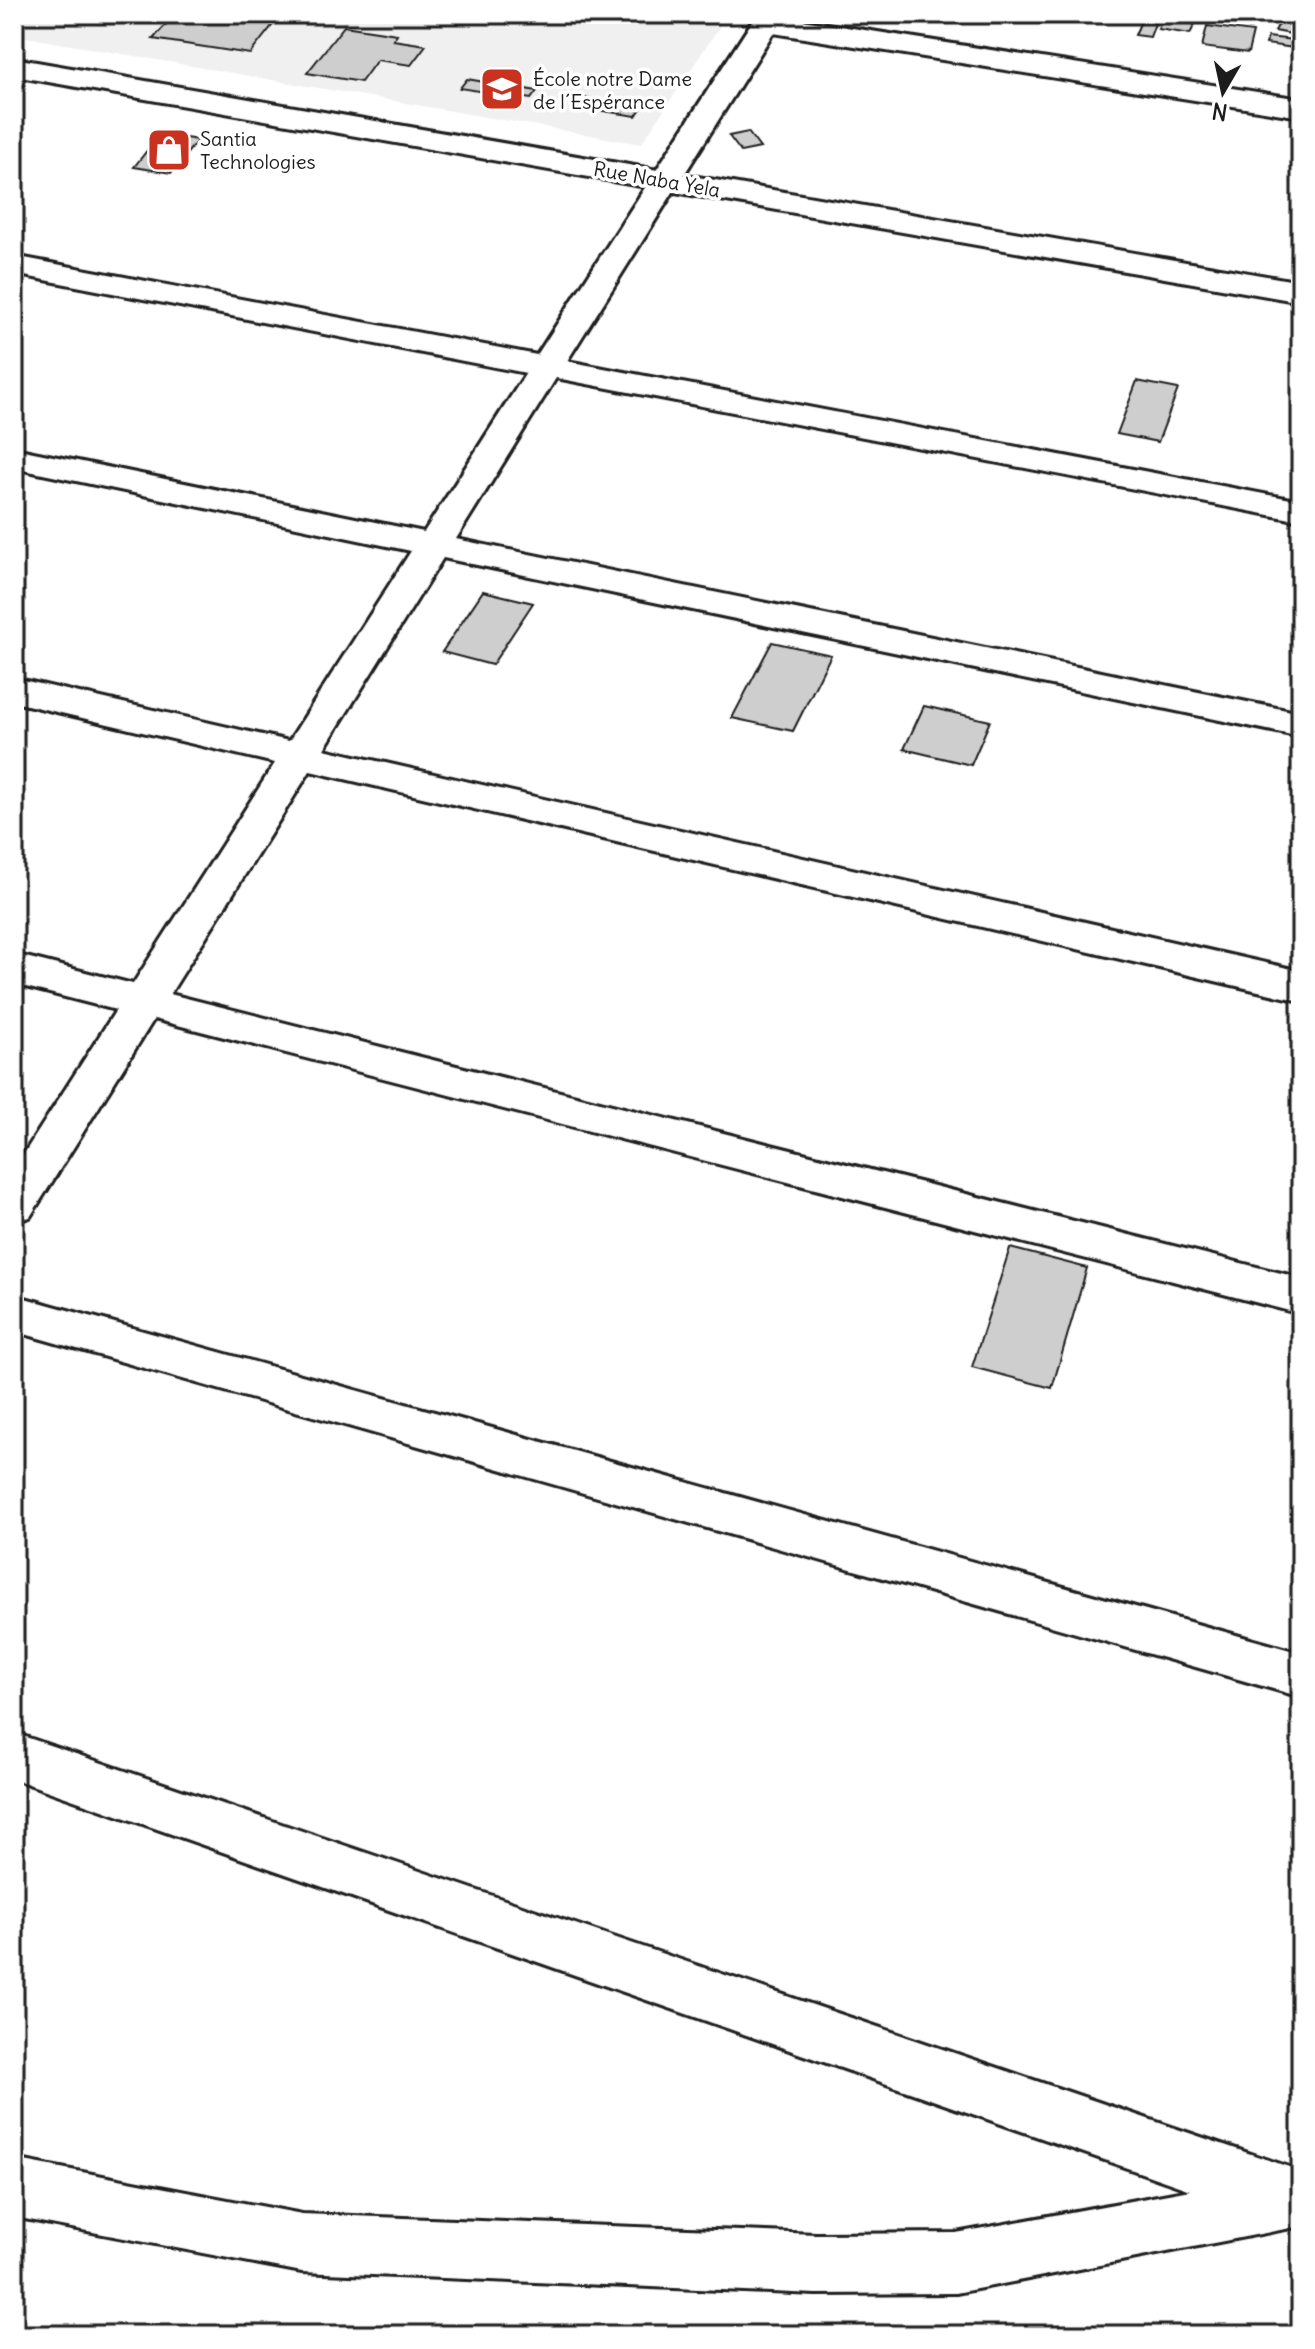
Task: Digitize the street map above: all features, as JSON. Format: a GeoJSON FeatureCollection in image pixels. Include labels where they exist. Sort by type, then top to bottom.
{"type":"FeatureCollection","features":[{"type":"Feature","properties":{"kind":"street"},"geometry":{"type":"LineString","coordinates":[[14,1205],[768,18],[1301,108]]}},
{"type":"Feature","properties":{"kind":"street","name":"Rue Naba Yela"},"geometry":{"type":"LineString","coordinates":[[14,67],[1301,292]]}},
{"type":"Feature","properties":{"kind":"street"},"geometry":{"type":"LineString","coordinates":[[14,265],[1301,511]]}},
{"type":"Feature","properties":{"kind":"street"},"geometry":{"type":"LineString","coordinates":[[14,458],[1301,725]]}},
{"type":"Feature","properties":{"kind":"street"},"geometry":{"type":"LineString","coordinates":[[14,690],[1301,986]]}},
{"type":"Feature","properties":{"kind":"street"},"geometry":{"type":"LineString","coordinates":[[14,969],[1301,1296]]}},
{"type":"Feature","properties":{"kind":"street"},"geometry":{"type":"LineString","coordinates":[[14,1313],[1301,1675]]}},
{"type":"Feature","properties":{"kind":"street"},"geometry":{"type":"LineString","coordinates":[[14,1756],[1299,2199]]}},
{"type":"Feature","properties":{"kind":"street"},"geometry":{"type":"LineString","coordinates":[[14,2188],[302,2243],[816,2264],[956,2263],[1299,2199]]}},
{"type":"Feature","properties":{"kind":"path"},"geometry":{"type":"LineString","coordinates":[[14,2324],[26,2335]]}},
{"type":"Feature","properties":{"kind":"shaded area","name":"École notre Dame de l´Espérance"},"geometry":{"type":"Polygon","coordinates":[[[14,14],[728,14],[641,144],[14,35],[14,14]]]}},
{"type":"Feature","properties":{"kind":"building"},"geometry":{"type":"Polygon","coordinates":[[[175,14],[221,14],[275,22],[250,54],[153,39],[175,14]]]}},
{"type":"Feature","properties":{"kind":"building"},"geometry":{"type":"Polygon","coordinates":[[[1022,14],[1071,14],[1067,22],[1022,14]]]}},
{"type":"Feature","properties":{"kind":"building"},"geometry":{"type":"Polygon","coordinates":[[[1217,14],[1257,14],[1251,28],[1214,22],[1217,14]]]}},
{"type":"Feature","properties":{"kind":"building"},"geometry":{"type":"Polygon","coordinates":[[[1284,14],[1301,14],[1301,36],[1275,31],[1284,14]]]}},
{"type":"Feature","properties":{"kind":"building"},"geometry":{"type":"Polygon","coordinates":[[[1143,16],[1157,18],[1150,37],[1135,35],[1143,16]]]}},
{"type":"Feature","properties":{"kind":"building"},"geometry":{"type":"Polygon","coordinates":[[[1163,19],[1195,24],[1190,34],[1158,29],[1163,19]]]}},
{"type":"Feature","properties":{"kind":"building"},"geometry":{"type":"Polygon","coordinates":[[[344,26],[397,34],[393,40],[426,45],[411,65],[377,60],[361,82],[307,73],[344,26]]]}},
{"type":"Feature","properties":{"kind":"building"},"geometry":{"type":"Polygon","coordinates":[[[1207,26],[1253,32],[1248,53],[1202,47],[1207,26]]]}},
{"type":"Feature","properties":{"kind":"building"},"geometry":{"type":"Polygon","coordinates":[[[1268,37],[1301,41],[1301,49],[1266,44],[1268,37]]]}},
{"type":"Feature","properties":{"kind":"building"},"geometry":{"type":"Polygon","coordinates":[[[467,79],[537,91],[531,99],[460,88],[467,79]]]}},
{"type":"Feature","properties":{"kind":"building"},"geometry":{"type":"Polygon","coordinates":[[[584,98],[642,107],[636,116],[577,107],[584,98]]]}},
{"type":"Feature","properties":{"kind":"building"},"geometry":{"type":"Polygon","coordinates":[[[748,132],[760,148],[741,152],[729,136],[748,132]]]}},
{"type":"Feature","properties":{"kind":"building"},"geometry":{"type":"Polygon","coordinates":[[[160,134],[198,140],[171,173],[134,167],[160,134]]]}},
{"type":"Feature","properties":{"kind":"building"},"geometry":{"type":"Polygon","coordinates":[[[1137,381],[1178,389],[1158,442],[1117,434],[1137,381]]]}},
{"type":"Feature","properties":{"kind":"building"},"geometry":{"type":"Polygon","coordinates":[[[483,591],[533,603],[492,665],[442,652],[483,591]]]}},
{"type":"Feature","properties":{"kind":"building"},"geometry":{"type":"Polygon","coordinates":[[[772,642],[831,655],[793,731],[732,718],[772,642]]]}},
{"type":"Feature","properties":{"kind":"building"},"geometry":{"type":"Polygon","coordinates":[[[924,706],[990,721],[971,765],[904,749],[924,706]]]}},
{"type":"Feature","properties":{"kind":"building"},"geometry":{"type":"Polygon","coordinates":[[[1010,1248],[1087,1268],[1052,1388],[972,1367],[1010,1248]]]}},
{"type":"Feature","properties":{"kind":"place","name":"École notre Dame de l´Espérance"},"geometry":{"type":"Point","coordinates":[502,89]}},
{"type":"Feature","properties":{"kind":"place","name":"Santia Technologies"},"geometry":{"type":"Point","coordinates":[169,150]}}]}
